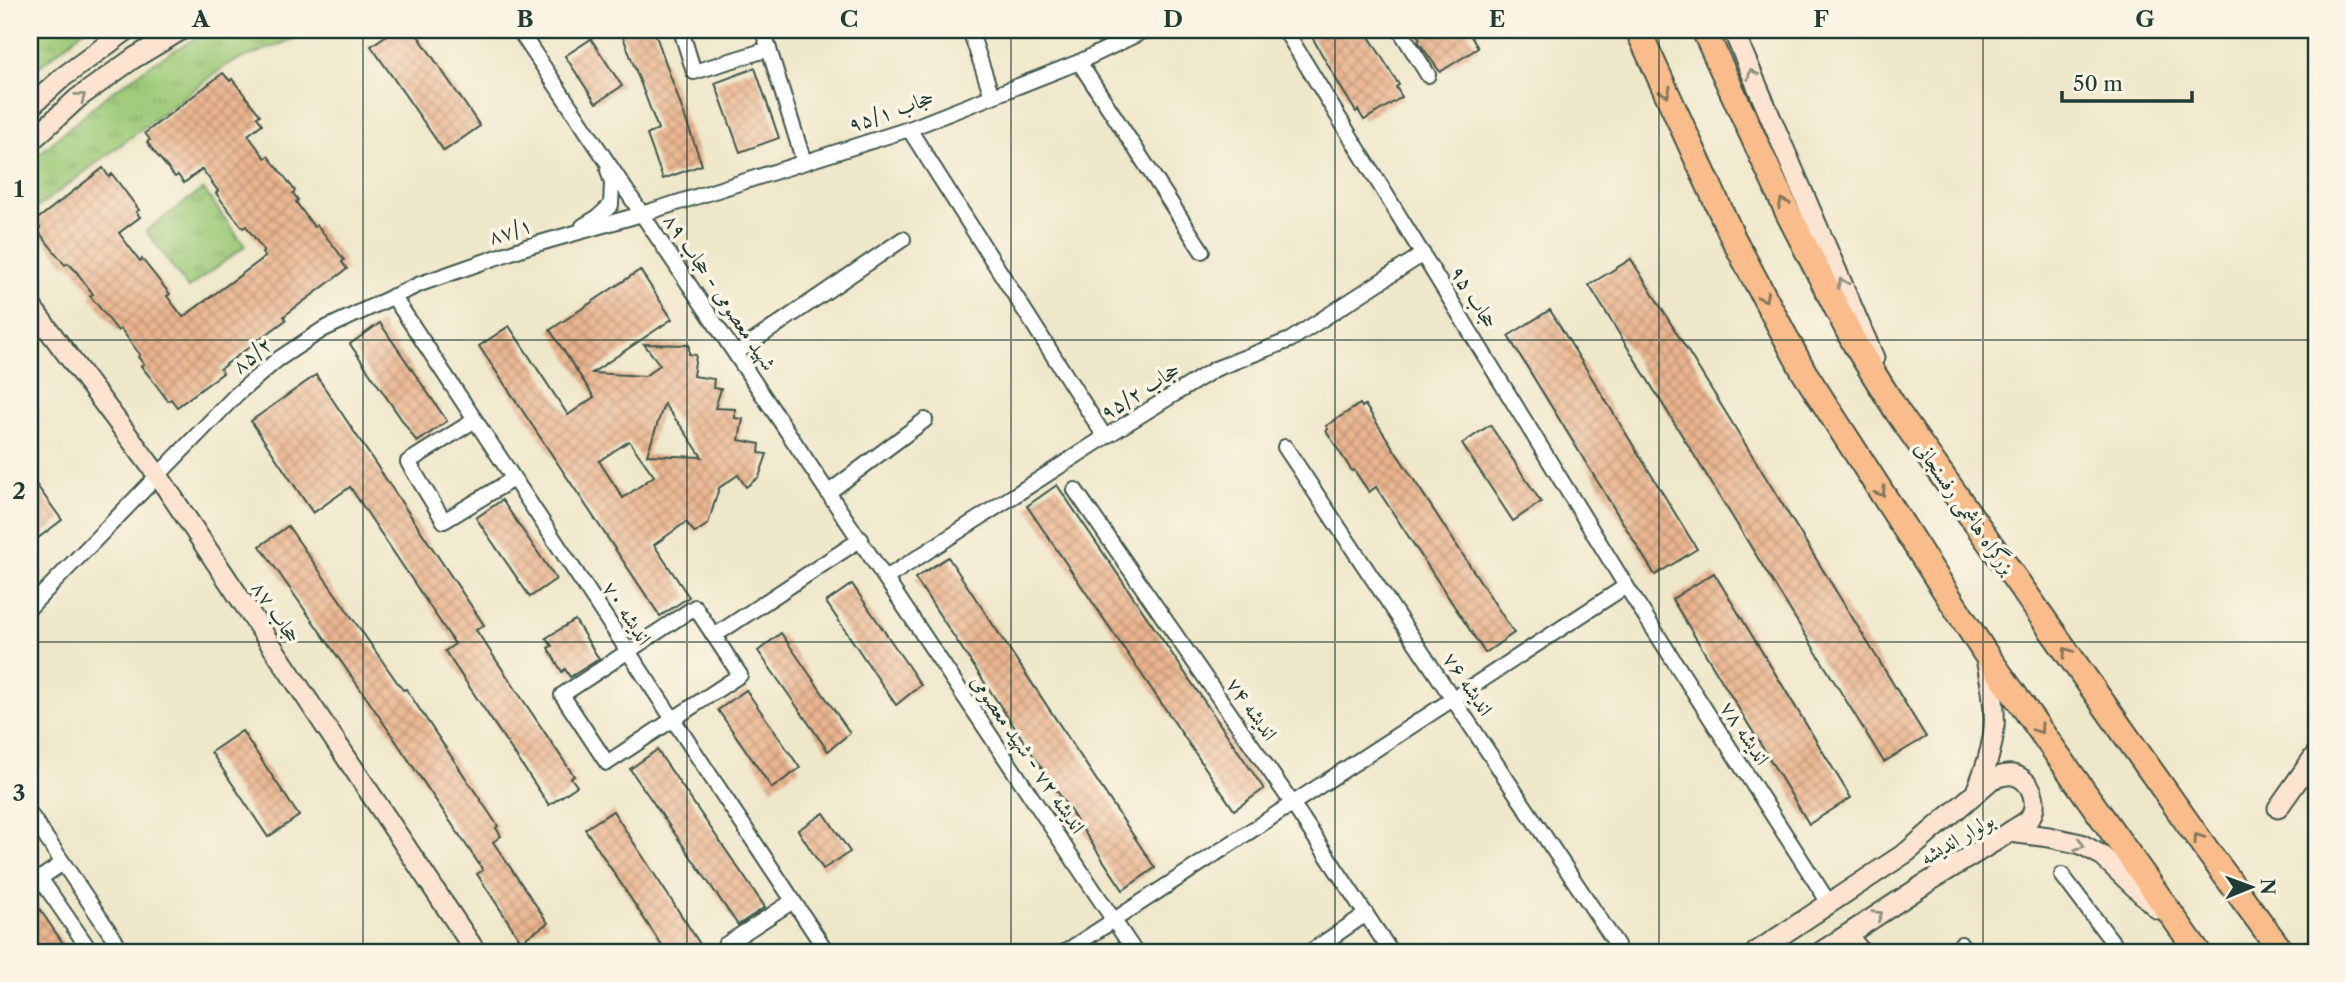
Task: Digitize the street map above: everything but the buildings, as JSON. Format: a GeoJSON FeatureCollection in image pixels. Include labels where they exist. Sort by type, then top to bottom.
{"type":"FeatureCollection","features":[{"type":"Feature","properties":{"kind":"highway"},"geometry":{"type":"LineString","coordinates":[[1638,30],[1733,238],[1804,372],[1985,653],[2191,943]]}},
{"type":"Feature","properties":{"kind":"highway","name":"بزرگراه هاشمی رفسنجانی"},"geometry":{"type":"LineString","coordinates":[[1704,30],[1788,213],[1856,344],[1898,413],[2206,849],[2282,952]]}},
{"type":"Feature","properties":{"kind":"main road"},"geometry":{"type":"LineString","coordinates":[[30,107],[63,77],[127,30]]}},
{"type":"Feature","properties":{"kind":"main road"},"geometry":{"type":"LineString","coordinates":[[30,142],[78,98],[134,58],[181,30]]}},
{"type":"Feature","properties":{"kind":"main road"},"geometry":{"type":"LineString","coordinates":[[1733,30],[1898,413]]}},
{"type":"Feature","properties":{"kind":"main road","name":"حجاب ۸۷"},"geometry":{"type":"LineString","coordinates":[[30,305],[159,477],[476,952]]}},
{"type":"Feature","properties":{"kind":"main road","name":"بولوار اندیشه"},"geometry":{"type":"LineString","coordinates":[[1756,952],[1907,852],[1975,793],[1988,763],[1995,734],[1995,706],[1985,653]]}},
{"type":"Feature","properties":{"kind":"main road"},"geometry":{"type":"LineString","coordinates":[[2278,808],[2316,754]]}},
{"type":"Feature","properties":{"kind":"main road"},"geometry":{"type":"LineString","coordinates":[[1975,793],[1992,779],[2002,775],[2013,775],[2031,788],[2034,810],[2028,820],[2010,832]]}},
{"type":"Feature","properties":{"kind":"main road","name":"بولوار اندیشه"},"geometry":{"type":"LineString","coordinates":[[1821,952],[2010,832],[2081,844],[2101,855],[2191,943]]}},
{"type":"Feature","properties":{"kind":"main road"},"geometry":{"type":"LineString","coordinates":[[1848,935],[1860,952]]}},
{"type":"Feature","properties":{"kind":"street","name":"شهید معصومی - حجاب ۸۹"},"geometry":{"type":"LineString","coordinates":[[519,30],[886,578]]}},
{"type":"Feature","properties":{"kind":"street"},"geometry":{"type":"LineString","coordinates":[[681,30],[694,72],[769,49]]}},
{"type":"Feature","properties":{"kind":"street"},"geometry":{"type":"LineString","coordinates":[[763,30],[804,162]]}},
{"type":"Feature","properties":{"kind":"street"},"geometry":{"type":"LineString","coordinates":[[970,30],[992,96]]}},
{"type":"Feature","properties":{"kind":"street","name":"حجاب ۹۵/۱"},"geometry":{"type":"LineString","coordinates":[[642,214],[909,129],[1079,62],[1146,30]]}},
{"type":"Feature","properties":{"kind":"street","name":"حجاب ۹۵"},"geometry":{"type":"LineString","coordinates":[[1285,30],[1626,586]]}},
{"type":"Feature","properties":{"kind":"street"},"geometry":{"type":"LineString","coordinates":[[1400,30],[1428,75]]}},
{"type":"Feature","properties":{"kind":"street"},"geometry":{"type":"LineString","coordinates":[[1079,62],[1202,251]]}},
{"type":"Feature","properties":{"kind":"street"},"geometry":{"type":"LineString","coordinates":[[909,129],[1105,437]]}},
{"type":"Feature","properties":{"kind":"street"},"geometry":{"type":"LineString","coordinates":[[565,236],[598,217],[611,205],[612,183],[603,155]]}},
{"type":"Feature","properties":{"kind":"street","name":"۸۷/۱"},"geometry":{"type":"LineString","coordinates":[[393,296],[432,279],[642,214]]}},
{"type":"Feature","properties":{"kind":"street"},"geometry":{"type":"LineString","coordinates":[[736,353],[903,239]]}},
{"type":"Feature","properties":{"kind":"street","name":"حجاب ۹۵/۲"},"geometry":{"type":"LineString","coordinates":[[886,578],[1215,369],[1290,340],[1423,254]]}},
{"type":"Feature","properties":{"kind":"street","name":"اندیشه ۷۰"},"geometry":{"type":"LineString","coordinates":[[393,296],[827,952]]}},
{"type":"Feature","properties":{"kind":"street","name":"۸۵/۲"},"geometry":{"type":"LineString","coordinates":[[30,607],[237,394],[276,360],[322,330],[393,296]]}},
{"type":"Feature","properties":{"kind":"street"},"geometry":{"type":"LineString","coordinates":[[475,420],[408,461],[444,521],[513,479]]}},
{"type":"Feature","properties":{"kind":"street"},"geometry":{"type":"LineString","coordinates":[[829,492],[925,420]]}},
{"type":"Feature","properties":{"kind":"street","name":"اندیشه ۷۶"},"geometry":{"type":"LineString","coordinates":[[1285,447],[1617,945]]}},
{"type":"Feature","properties":{"kind":"street","name":"اندیشه ۷۴"},"geometry":{"type":"LineString","coordinates":[[1075,490],[1292,803],[1391,952]]}},
{"type":"Feature","properties":{"kind":"street"},"geometry":{"type":"LineString","coordinates":[[714,636],[861,539]]}},
{"type":"Feature","properties":{"kind":"street","name":"اندیشه ۷۲ - شهید معصومی"},"geometry":{"type":"LineString","coordinates":[[886,578],[1135,952]]}},
{"type":"Feature","properties":{"kind":"street"},"geometry":{"type":"LineString","coordinates":[[1065,952],[1626,586]]}},
{"type":"Feature","properties":{"kind":"street","name":"اندیشه ۷۸"},"geometry":{"type":"LineString","coordinates":[[1626,586],[1829,903]]}},
{"type":"Feature","properties":{"kind":"street"},"geometry":{"type":"LineString","coordinates":[[695,607],[714,636],[740,675],[607,763],[562,695],[695,607]]}},
{"type":"Feature","properties":{"kind":"street"},"geometry":{"type":"LineString","coordinates":[[30,814],[122,952]]}},
{"type":"Feature","properties":{"kind":"street"},"geometry":{"type":"LineString","coordinates":[[63,863],[35,881],[84,950]]}},
{"type":"Feature","properties":{"kind":"street"},"geometry":{"type":"LineString","coordinates":[[2062,875],[2120,952]]}},
{"type":"Feature","properties":{"kind":"street"},"geometry":{"type":"LineString","coordinates":[[730,952],[726,945],[793,901]]}},
{"type":"Feature","properties":{"kind":"street"},"geometry":{"type":"LineString","coordinates":[[1310,952],[1366,914]]}},
{"type":"Feature","properties":{"kind":"green space"},"geometry":{"type":"Polygon","coordinates":[[[30,30],[84,30],[30,74],[30,30]]]}},
{"type":"Feature","properties":{"kind":"green space"},"geometry":{"type":"Polygon","coordinates":[[[210,30],[317,30],[228,64],[30,213],[30,162],[105,97],[156,61],[210,30]]]}},
{"type":"Feature","properties":{"kind":"green space"},"geometry":{"type":"Polygon","coordinates":[[[203,189],[245,246],[188,288],[146,231],[203,189]]]}}]}
